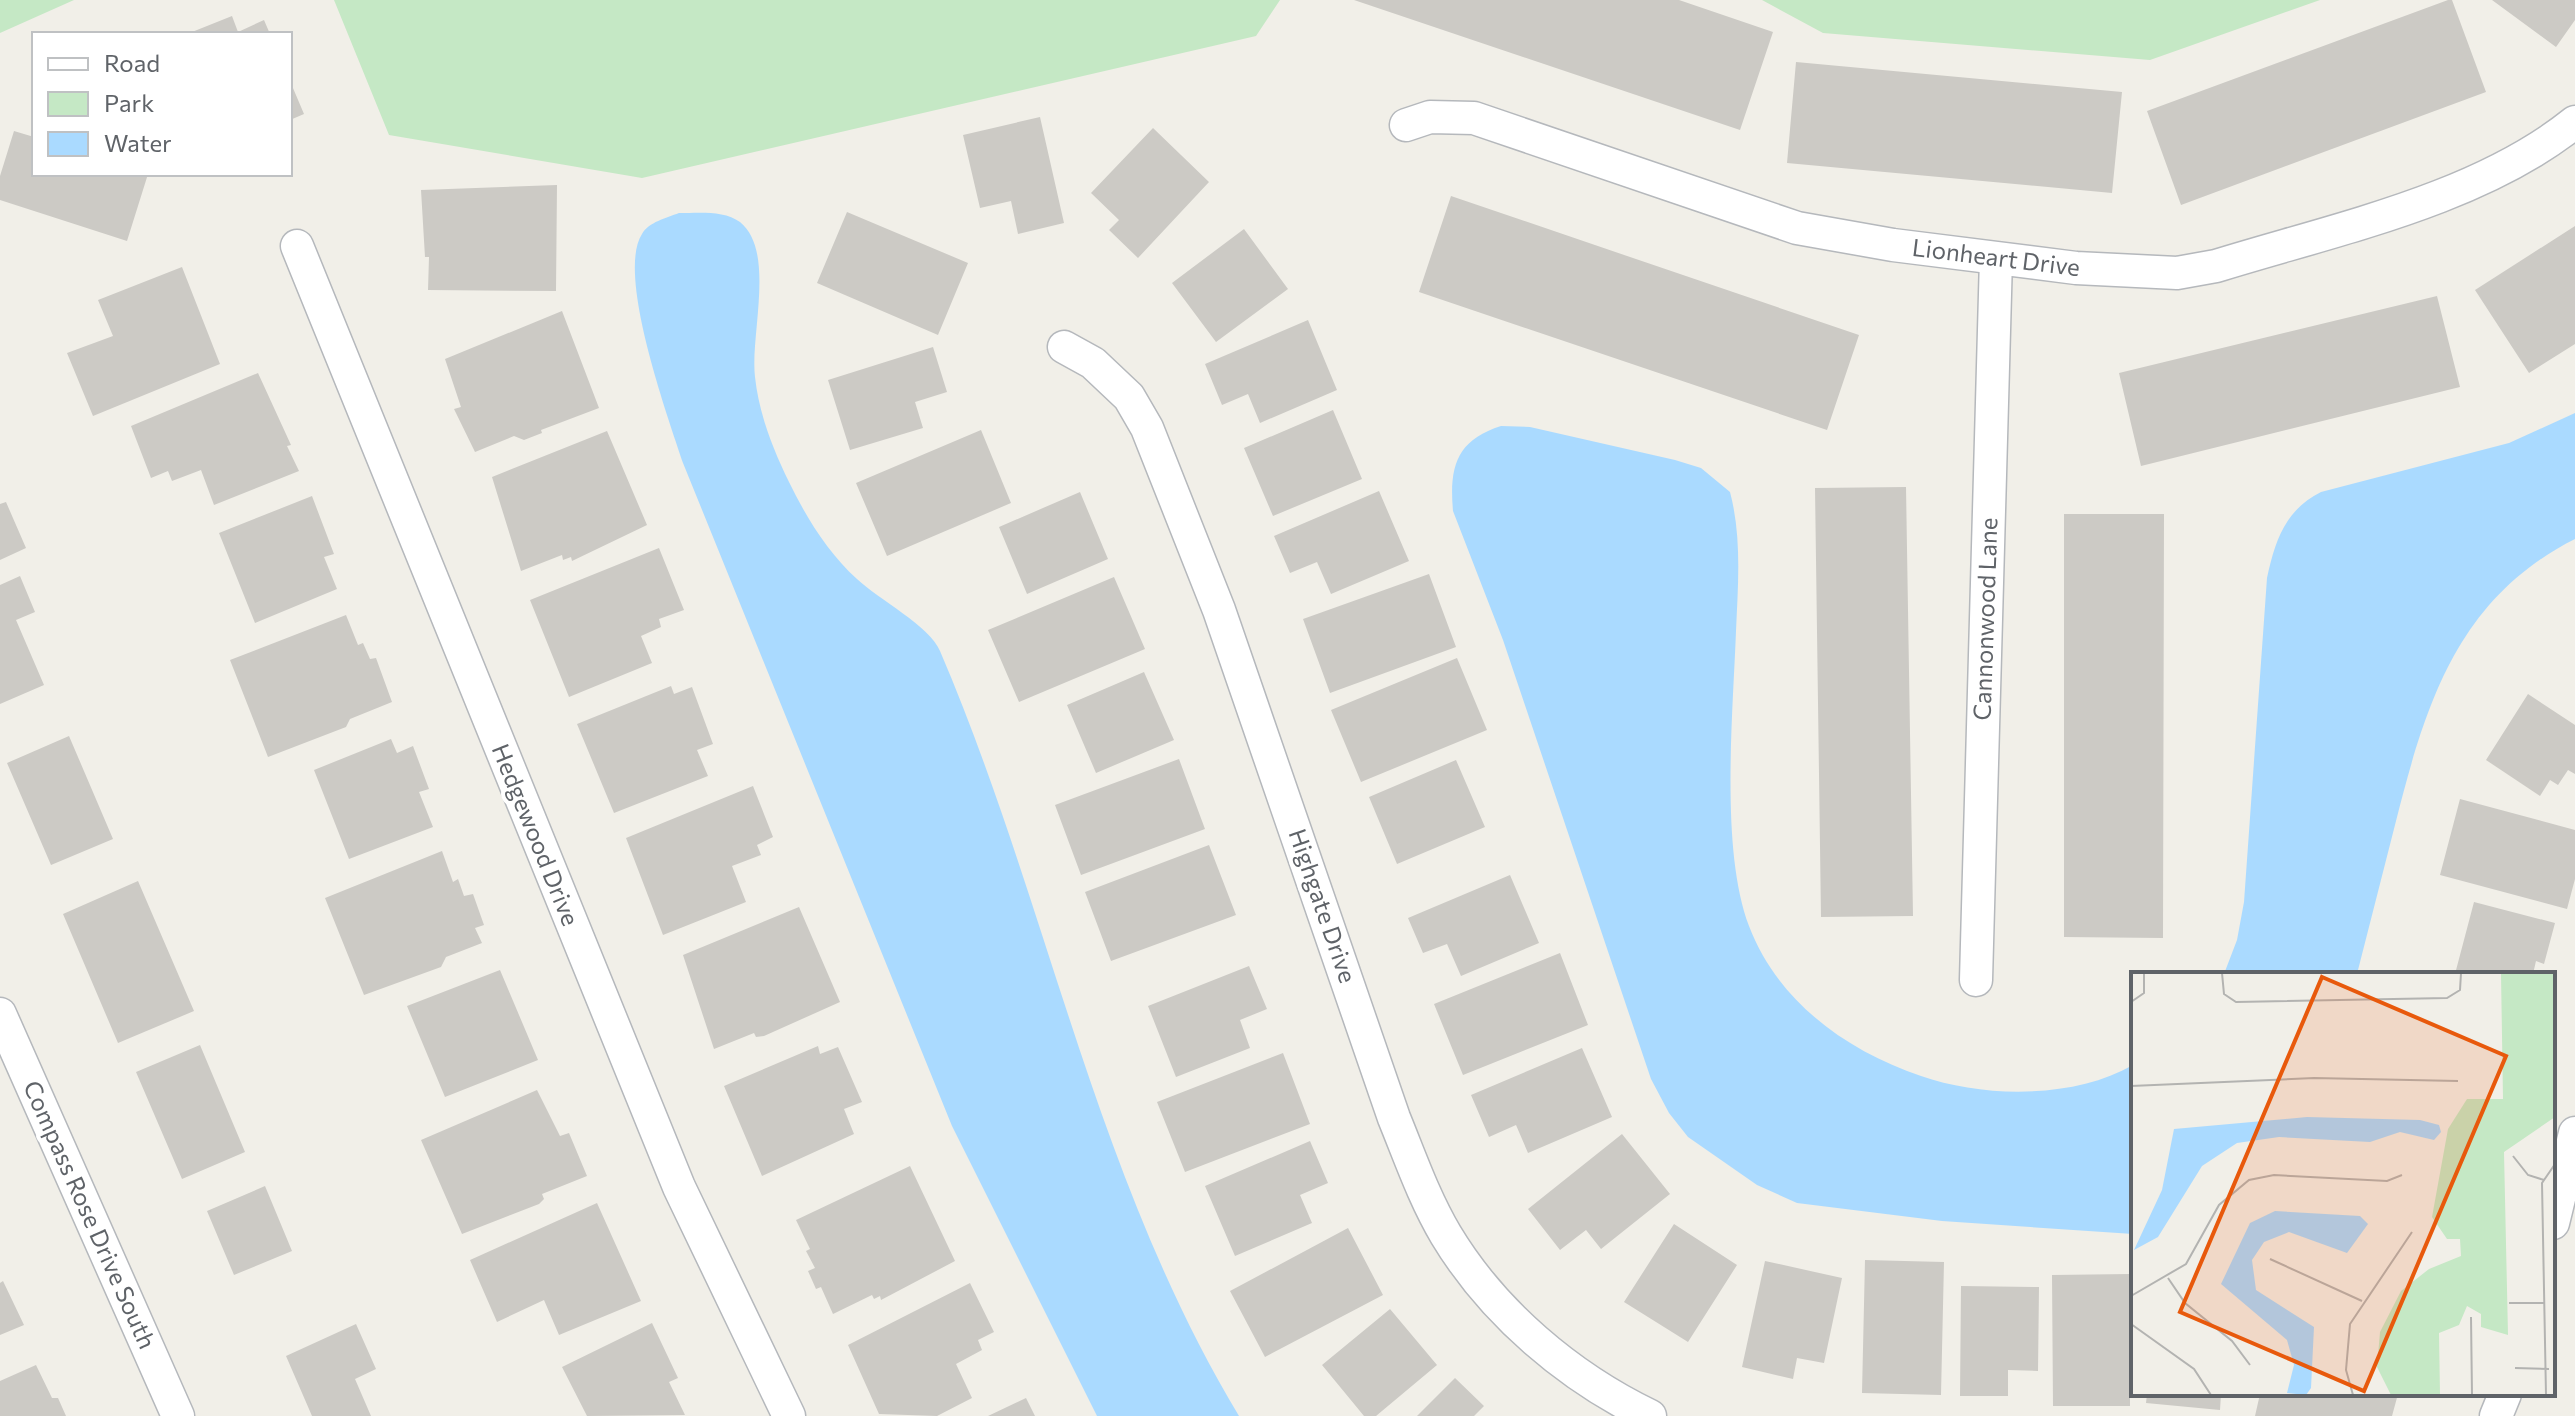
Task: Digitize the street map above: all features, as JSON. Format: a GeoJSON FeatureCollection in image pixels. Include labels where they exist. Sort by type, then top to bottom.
{"type":"FeatureCollection","features":[{"type":"Feature","properties":{"kind":"street","name":"Lionheart Drive"},"geometry":{"type":"LineString","coordinates":[[1406,125],[1430,117],[1474,118],[1797,228],[1996,258],[2133,272],[2177,273],[2216,266],[2490,177],[2575,122]]}},
{"type":"Feature","properties":{"kind":"street","name":"Hedgewood Drive"},"geometry":{"type":"LineString","coordinates":[[297,246],[679,1187],[789,1416]]}},
{"type":"Feature","properties":{"kind":"street","name":"Cannonwood Lane"},"geometry":{"type":"LineString","coordinates":[[1976,980],[1996,258]]}},
{"type":"Feature","properties":{"kind":"street","name":"Highgate Drive"},"geometry":{"type":"LineString","coordinates":[[1064,347],[1093,363],[1129,397],[1147,428],[1219,610],[1394,1118],[1419,1180],[1447,1236],[1525,1333],[1588,1382],[1650,1416]]}},
{"type":"Feature","properties":{"kind":"street","name":"Compass Rose Drive South"},"geometry":{"type":"LineString","coordinates":[[0,1014],[178,1416]]}},
{"type":"Feature","properties":{"kind":"street"},"geometry":{"type":"LineString","coordinates":[[2555,1215],[2575,1133]]}},
{"type":"Feature","properties":{"kind":"street"},"geometry":{"type":"LineString","coordinates":[[2496,1416],[2504,1396]]}},
{"type":"Feature","properties":{"kind":"green space"},"geometry":{"type":"Polygon","coordinates":[[[0,0],[74,0],[0,33],[0,0]]]}},
{"type":"Feature","properties":{"kind":"green space"},"geometry":{"type":"Polygon","coordinates":[[[334,0],[1280,0],[1256,36],[642,178],[389,135],[334,0]]]}},
{"type":"Feature","properties":{"kind":"green space"},"geometry":{"type":"Polygon","coordinates":[[[1762,0],[2320,0],[2150,60],[1823,33],[1762,0]]]}},
{"type":"Feature","properties":{"kind":"water"},"geometry":{"type":"Polygon","coordinates":[[[679,213],[711,213],[734,218],[751,235],[759,273],[755,377],[763,418],[778,457],[818,534],[846,569],[926,632],[940,651],[978,747],[1109,1135],[1146,1231],[1189,1324],[1239,1416],[1097,1416],[952,1126],[683,463],[657,381],[640,312],[635,280],[636,253],[642,234],[649,226],[679,213]]]}},
{"type":"Feature","properties":{"kind":"water"},"geometry":{"type":"Polygon","coordinates":[[[2575,413],[2575,539],[2535,563],[2502,591],[2475,623],[2453,658],[2420,735],[2358,972],[2225,972],[2237,940],[2244,902],[2267,578],[2278,539],[2298,508],[2321,492],[2509,443],[2575,413]]]}},
{"type":"Feature","properties":{"kind":"water"},"geometry":{"type":"Polygon","coordinates":[[[1501,426],[1530,427],[1675,460],[1701,468],[1730,492],[1738,561],[1731,821],[1740,895],[1749,926],[1762,953],[1778,978],[1818,1020],[1867,1053],[1921,1076],[1972,1088],[2028,1092],[2084,1084],[2131,1066],[2131,1234],[1942,1221],[1797,1203],[1757,1185],[1688,1137],[1669,1113],[1651,1079],[1503,640],[1453,511],[1453,481],[1459,457],[1465,447],[1501,426]]]}},
{"type":"Feature","properties":{"kind":"building"},"geometry":{"type":"Polygon","coordinates":[[[1354,0],[1679,0],[1773,32],[1740,130],[1354,0]]]}},
{"type":"Feature","properties":{"kind":"building"},"geometry":{"type":"Polygon","coordinates":[[[2452,0],[2486,92],[2181,205],[2147,111],[2452,0]]]}},
{"type":"Feature","properties":{"kind":"building"},"geometry":{"type":"Polygon","coordinates":[[[2492,0],[2575,0],[2575,20],[2556,47],[2492,0]]]}},
{"type":"Feature","properties":{"kind":"building"},"geometry":{"type":"Polygon","coordinates":[[[232,16],[238,32],[192,32],[232,16]]]}},
{"type":"Feature","properties":{"kind":"building"},"geometry":{"type":"Polygon","coordinates":[[[264,20],[269,32],[238,32],[264,20]]]}},
{"type":"Feature","properties":{"kind":"building"},"geometry":{"type":"Polygon","coordinates":[[[1796,62],[2122,92],[2112,193],[1787,163],[1796,62]]]}},
{"type":"Feature","properties":{"kind":"building"},"geometry":{"type":"Polygon","coordinates":[[[292,86],[304,114],[292,119],[292,86]]]}},
{"type":"Feature","properties":{"kind":"building"},"geometry":{"type":"Polygon","coordinates":[[[1040,117],[1064,223],[1018,234],[1011,201],[980,208],[963,135],[1040,117]]]}},
{"type":"Feature","properties":{"kind":"building"},"geometry":{"type":"Polygon","coordinates":[[[1153,128],[1209,182],[1138,258],[1109,230],[1119,220],[1091,193],[1153,128]]]}},
{"type":"Feature","properties":{"kind":"building"},"geometry":{"type":"Polygon","coordinates":[[[14,131],[32,136],[32,176],[147,176],[127,241],[0,200],[0,176],[14,131]]]}},
{"type":"Feature","properties":{"kind":"building"},"geometry":{"type":"Polygon","coordinates":[[[557,185],[556,291],[428,290],[429,257],[425,257],[421,190],[557,185]]]}},
{"type":"Feature","properties":{"kind":"building"},"geometry":{"type":"Polygon","coordinates":[[[1451,196],[1859,335],[1827,430],[1419,292],[1451,196]]]}},
{"type":"Feature","properties":{"kind":"building"},"geometry":{"type":"Polygon","coordinates":[[[847,212],[968,263],[938,335],[817,283],[847,212]]]}},
{"type":"Feature","properties":{"kind":"building"},"geometry":{"type":"Polygon","coordinates":[[[2575,226],[2575,344],[2529,373],[2475,290],[2575,226]]]}},
{"type":"Feature","properties":{"kind":"building"},"geometry":{"type":"Polygon","coordinates":[[[1244,229],[1288,289],[1216,342],[1172,283],[1244,229]]]}},
{"type":"Feature","properties":{"kind":"building"},"geometry":{"type":"Polygon","coordinates":[[[182,267],[220,364],[93,416],[67,353],[113,336],[98,300],[182,267]]]}},
{"type":"Feature","properties":{"kind":"building"},"geometry":{"type":"Polygon","coordinates":[[[2437,296],[2460,387],[2141,466],[2119,373],[2437,296]]]}},
{"type":"Feature","properties":{"kind":"building"},"geometry":{"type":"Polygon","coordinates":[[[562,311],[599,408],[541,430],[542,433],[524,440],[514,436],[475,452],[454,409],[461,407],[445,359],[562,311]]]}},
{"type":"Feature","properties":{"kind":"building"},"geometry":{"type":"Polygon","coordinates":[[[1308,320],[1337,390],[1260,423],[1248,394],[1222,405],[1205,364],[1308,320]]]}},
{"type":"Feature","properties":{"kind":"building"},"geometry":{"type":"Polygon","coordinates":[[[933,347],[947,392],[915,402],[923,428],[850,450],[828,380],[933,347]]]}},
{"type":"Feature","properties":{"kind":"building"},"geometry":{"type":"Polygon","coordinates":[[[258,373],[291,445],[287,446],[299,471],[214,505],[201,470],[172,481],[168,471],[151,478],[131,426],[258,373]]]}},
{"type":"Feature","properties":{"kind":"building"},"geometry":{"type":"Polygon","coordinates":[[[1333,410],[1362,479],[1273,516],[1244,448],[1333,410]]]}},
{"type":"Feature","properties":{"kind":"building"},"geometry":{"type":"Polygon","coordinates":[[[981,430],[1011,503],[887,556],[856,483],[981,430]]]}},
{"type":"Feature","properties":{"kind":"building"},"geometry":{"type":"Polygon","coordinates":[[[607,431],[647,525],[572,561],[571,557],[563,560],[562,555],[521,571],[492,477],[607,431]]]}},
{"type":"Feature","properties":{"kind":"building"},"geometry":{"type":"Polygon","coordinates":[[[1906,487],[1913,916],[1821,917],[1815,488],[1906,487]]]}},
{"type":"Feature","properties":{"kind":"building"},"geometry":{"type":"Polygon","coordinates":[[[1379,491],[1409,561],[1331,594],[1317,562],[1290,573],[1274,536],[1379,491]]]}},
{"type":"Feature","properties":{"kind":"building"},"geometry":{"type":"Polygon","coordinates":[[[1080,492],[1108,559],[1027,594],[999,527],[1080,492]]]}},
{"type":"Feature","properties":{"kind":"building"},"geometry":{"type":"Polygon","coordinates":[[[312,496],[334,554],[324,557],[337,589],[255,623],[219,533],[312,496]]]}},
{"type":"Feature","properties":{"kind":"building"},"geometry":{"type":"Polygon","coordinates":[[[6,502],[26,548],[0,560],[0,504],[6,502]]]}},
{"type":"Feature","properties":{"kind":"building"},"geometry":{"type":"Polygon","coordinates":[[[2064,514],[2164,514],[2163,938],[2064,937],[2064,514]]]}},
{"type":"Feature","properties":{"kind":"building"},"geometry":{"type":"Polygon","coordinates":[[[659,548],[684,610],[659,619],[661,627],[641,636],[652,663],[569,697],[530,600],[659,548]]]}},
{"type":"Feature","properties":{"kind":"building"},"geometry":{"type":"Polygon","coordinates":[[[1429,574],[1456,647],[1330,693],[1303,619],[1429,574]]]}},
{"type":"Feature","properties":{"kind":"building"},"geometry":{"type":"Polygon","coordinates":[[[20,576],[35,612],[16,620],[44,685],[0,704],[0,585],[20,576]]]}},
{"type":"Feature","properties":{"kind":"building"},"geometry":{"type":"Polygon","coordinates":[[[1114,577],[1145,649],[1019,702],[988,630],[1114,577]]]}},
{"type":"Feature","properties":{"kind":"building"},"geometry":{"type":"Polygon","coordinates":[[[346,615],[358,645],[363,643],[370,659],[376,658],[392,702],[350,719],[346,727],[268,757],[230,660],[346,615]]]}},
{"type":"Feature","properties":{"kind":"building"},"geometry":{"type":"Polygon","coordinates":[[[1457,658],[1487,730],[1361,782],[1331,710],[1457,658]]]}},
{"type":"Feature","properties":{"kind":"building"},"geometry":{"type":"Polygon","coordinates":[[[1144,672],[1174,740],[1096,773],[1067,705],[1144,672]]]}},
{"type":"Feature","properties":{"kind":"building"},"geometry":{"type":"Polygon","coordinates":[[[671,686],[674,694],[692,687],[713,744],[697,750],[708,776],[614,813],[577,724],[671,686]]]}},
{"type":"Feature","properties":{"kind":"building"},"geometry":{"type":"Polygon","coordinates":[[[2528,694],[2575,725],[2575,774],[2568,770],[2558,785],[2550,780],[2540,796],[2486,760],[2528,694]]]}},
{"type":"Feature","properties":{"kind":"building"},"geometry":{"type":"Polygon","coordinates":[[[69,736],[113,839],[51,865],[7,763],[69,736]]]}},
{"type":"Feature","properties":{"kind":"building"},"geometry":{"type":"Polygon","coordinates":[[[391,739],[397,753],[413,746],[429,789],[419,792],[433,827],[349,859],[314,770],[391,739]]]}},
{"type":"Feature","properties":{"kind":"building"},"geometry":{"type":"Polygon","coordinates":[[[1179,759],[1205,829],[1081,875],[1055,805],[1179,759]]]}},
{"type":"Feature","properties":{"kind":"building"},"geometry":{"type":"Polygon","coordinates":[[[1456,760],[1485,827],[1397,864],[1369,797],[1456,760]]]}},
{"type":"Feature","properties":{"kind":"building"},"geometry":{"type":"Polygon","coordinates":[[[753,786],[773,837],[757,845],[761,855],[732,866],[746,902],[663,935],[626,838],[753,786]]]}},
{"type":"Feature","properties":{"kind":"building"},"geometry":{"type":"Polygon","coordinates":[[[2460,799],[2575,830],[2575,879],[2567,909],[2440,875],[2460,799]]]}},
{"type":"Feature","properties":{"kind":"building"},"geometry":{"type":"Polygon","coordinates":[[[1209,845],[1236,915],[1111,961],[1085,892],[1209,845]]]}},
{"type":"Feature","properties":{"kind":"building"},"geometry":{"type":"Polygon","coordinates":[[[442,851],[453,882],[458,879],[464,896],[473,894],[484,925],[475,928],[482,943],[446,957],[441,967],[364,995],[325,898],[442,851]]]}},
{"type":"Feature","properties":{"kind":"building"},"geometry":{"type":"Polygon","coordinates":[[[1510,875],[1539,943],[1461,976],[1447,944],[1423,953],[1408,918],[1510,875]]]}},
{"type":"Feature","properties":{"kind":"building"},"geometry":{"type":"Polygon","coordinates":[[[138,881],[194,1011],[118,1043],[63,914],[138,881]]]}},
{"type":"Feature","properties":{"kind":"building"},"geometry":{"type":"Polygon","coordinates":[[[2474,902],[2555,923],[2544,964],[2536,961],[2533,972],[2456,972],[2474,902]]]}},
{"type":"Feature","properties":{"kind":"building"},"geometry":{"type":"Polygon","coordinates":[[[799,907],[840,1002],[764,1036],[756,1037],[754,1033],[714,1049],[683,955],[799,907]]]}},
{"type":"Feature","properties":{"kind":"building"},"geometry":{"type":"Polygon","coordinates":[[[1560,953],[1588,1025],[1463,1075],[1434,1004],[1560,953]]]}},
{"type":"Feature","properties":{"kind":"building"},"geometry":{"type":"Polygon","coordinates":[[[1249,966],[1267,1009],[1240,1020],[1250,1048],[1176,1077],[1148,1006],[1249,966]]]}},
{"type":"Feature","properties":{"kind":"building"},"geometry":{"type":"Polygon","coordinates":[[[500,970],[538,1060],[445,1097],[407,1006],[500,970]]]}},
{"type":"Feature","properties":{"kind":"building"},"geometry":{"type":"Polygon","coordinates":[[[200,1045],[245,1152],[182,1179],[136,1072],[200,1045]]]}},
{"type":"Feature","properties":{"kind":"building"},"geometry":{"type":"Polygon","coordinates":[[[818,1046],[820,1054],[838,1047],[862,1102],[844,1109],[854,1134],[762,1176],[724,1086],[818,1046]]]}},
{"type":"Feature","properties":{"kind":"building"},"geometry":{"type":"Polygon","coordinates":[[[1582,1048],[1612,1117],[1528,1153],[1516,1125],[1489,1137],[1471,1095],[1582,1048]]]}},
{"type":"Feature","properties":{"kind":"building"},"geometry":{"type":"Polygon","coordinates":[[[1283,1053],[1310,1124],[1185,1172],[1157,1102],[1283,1053]]]}},
{"type":"Feature","properties":{"kind":"building"},"geometry":{"type":"Polygon","coordinates":[[[537,1090],[560,1136],[569,1133],[587,1176],[542,1194],[544,1199],[539,1204],[462,1234],[421,1140],[537,1090]]]}},
{"type":"Feature","properties":{"kind":"building"},"geometry":{"type":"Polygon","coordinates":[[[1622,1134],[1670,1194],[1601,1249],[1586,1230],[1560,1250],[1528,1209],[1622,1134]]]}},
{"type":"Feature","properties":{"kind":"building"},"geometry":{"type":"Polygon","coordinates":[[[1310,1141],[1328,1183],[1300,1195],[1312,1223],[1235,1256],[1205,1186],[1310,1141]]]}},
{"type":"Feature","properties":{"kind":"building"},"geometry":{"type":"Polygon","coordinates":[[[910,1166],[955,1261],[881,1300],[880,1296],[874,1299],[872,1295],[833,1314],[821,1287],[816,1289],[808,1271],[815,1268],[796,1220],[910,1166]]]}},
{"type":"Feature","properties":{"kind":"building"},"geometry":{"type":"Polygon","coordinates":[[[265,1186],[292,1251],[234,1275],[207,1211],[265,1186]]]}},
{"type":"Feature","properties":{"kind":"building"},"geometry":{"type":"Polygon","coordinates":[[[597,1203],[641,1301],[559,1335],[544,1300],[497,1322],[470,1260],[597,1203]]]}},
{"type":"Feature","properties":{"kind":"building"},"geometry":{"type":"Polygon","coordinates":[[[1674,1224],[1737,1265],[1688,1342],[1624,1302],[1674,1224]]]}},
{"type":"Feature","properties":{"kind":"building"},"geometry":{"type":"Polygon","coordinates":[[[1348,1228],[1383,1295],[1265,1357],[1230,1291],[1348,1228]]]}},
{"type":"Feature","properties":{"kind":"building"},"geometry":{"type":"Polygon","coordinates":[[[1865,1260],[1944,1262],[1941,1395],[1862,1393],[1865,1260]]]}},
{"type":"Feature","properties":{"kind":"building"},"geometry":{"type":"Polygon","coordinates":[[[1765,1261],[1842,1278],[1824,1363],[1797,1358],[1793,1379],[1742,1367],[1765,1261]]]}},
{"type":"Feature","properties":{"kind":"building"},"geometry":{"type":"Polygon","coordinates":[[[2130,1274],[2130,1406],[2053,1406],[2052,1275],[2130,1274]]]}},
{"type":"Feature","properties":{"kind":"building"},"geometry":{"type":"Polygon","coordinates":[[[3,1281],[24,1325],[0,1335],[0,1283],[3,1281]]]}},
{"type":"Feature","properties":{"kind":"building"},"geometry":{"type":"Polygon","coordinates":[[[970,1283],[994,1332],[978,1340],[982,1350],[956,1364],[972,1398],[937,1416],[879,1414],[848,1345],[970,1283]]]}},
{"type":"Feature","properties":{"kind":"building"},"geometry":{"type":"Polygon","coordinates":[[[1961,1286],[2039,1287],[2038,1371],[2008,1370],[2008,1396],[1960,1396],[1961,1286]]]}},
{"type":"Feature","properties":{"kind":"building"},"geometry":{"type":"Polygon","coordinates":[[[1390,1309],[1437,1365],[1376,1416],[1364,1416],[1322,1365],[1390,1309]]]}},
{"type":"Feature","properties":{"kind":"building"},"geometry":{"type":"Polygon","coordinates":[[[652,1323],[678,1378],[669,1382],[685,1415],[587,1416],[562,1367],[652,1323]]]}},
{"type":"Feature","properties":{"kind":"building"},"geometry":{"type":"Polygon","coordinates":[[[356,1324],[376,1369],[355,1379],[371,1416],[312,1416],[286,1356],[356,1324]]]}},
{"type":"Feature","properties":{"kind":"building"},"geometry":{"type":"Polygon","coordinates":[[[36,1365],[52,1398],[58,1398],[66,1416],[0,1416],[0,1381],[36,1365]]]}},
{"type":"Feature","properties":{"kind":"building"},"geometry":{"type":"Polygon","coordinates":[[[1455,1378],[1484,1406],[1474,1416],[1417,1416],[1455,1378]]]}},
{"type":"Feature","properties":{"kind":"building"},"geometry":{"type":"Polygon","coordinates":[[[2147,1396],[2221,1396],[2220,1410],[2146,1403],[2147,1396]]]}},
{"type":"Feature","properties":{"kind":"building"},"geometry":{"type":"Polygon","coordinates":[[[2260,1396],[2397,1396],[2392,1416],[2255,1416],[2260,1396]]]}},
{"type":"Feature","properties":{"kind":"building"},"geometry":{"type":"Polygon","coordinates":[[[1026,1398],[1035,1416],[988,1416],[1026,1398]]]}}]}
